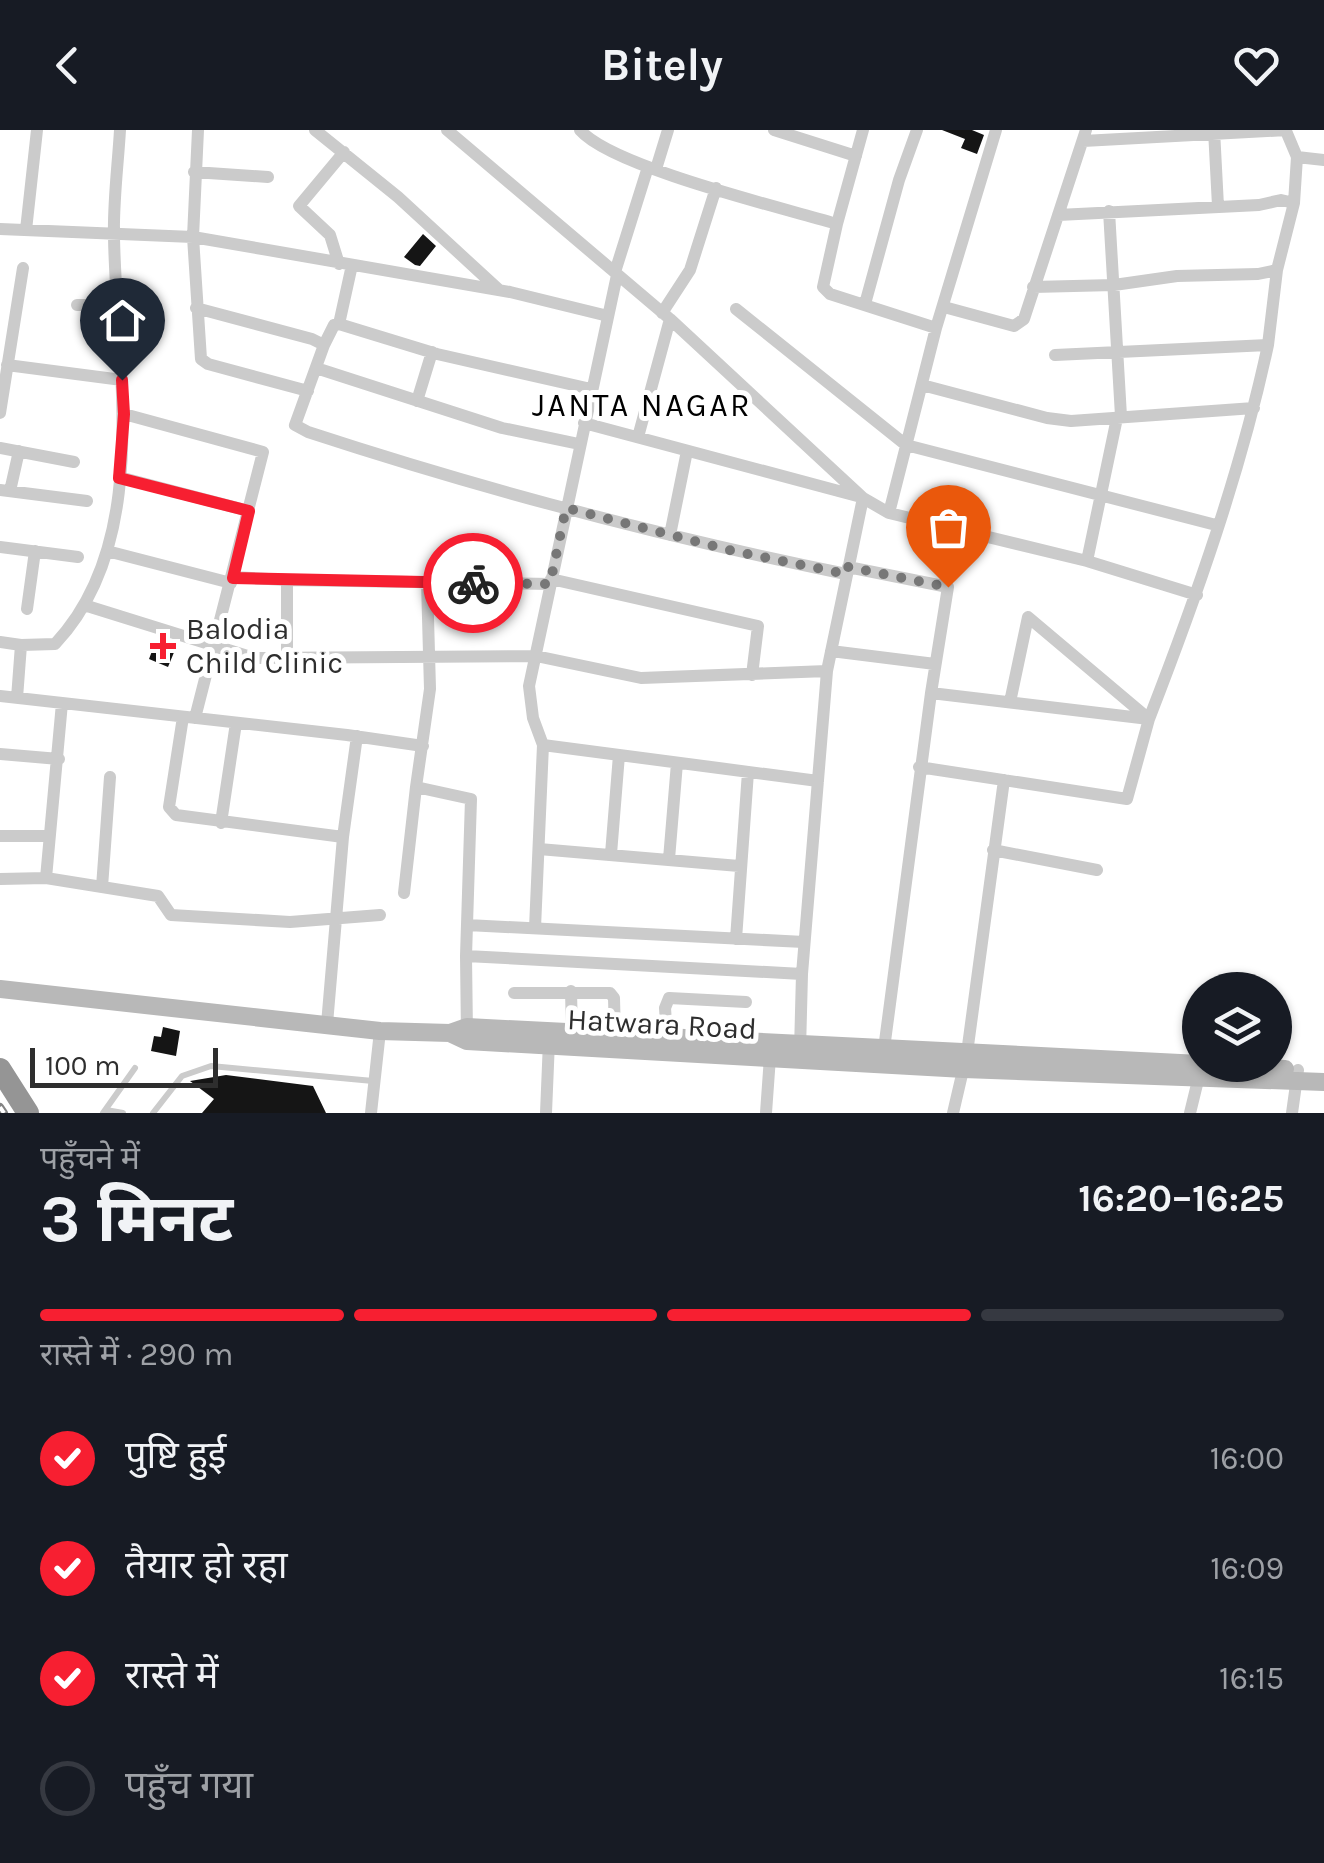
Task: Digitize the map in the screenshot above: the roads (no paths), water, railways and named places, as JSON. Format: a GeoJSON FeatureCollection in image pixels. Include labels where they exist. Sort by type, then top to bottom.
{"type":"FeatureCollection","features":[{"type":"Feature","properties":{"kind":"highway"},"geometry":{"type":"LineString","coordinates":[[0,1069],[28,1113]]}},
{"type":"Feature","properties":{"kind":"highway"},"geometry":{"type":"LineString","coordinates":[[0,1094],[12,1113]]}},
{"type":"Feature","properties":{"kind":"street"},"geometry":{"type":"LineString","coordinates":[[26,230],[37,130]]}},
{"type":"Feature","properties":{"kind":"street"},"geometry":{"type":"LineString","coordinates":[[0,642],[21,646],[55,644],[92,595],[107,551],[124,414],[114,235],[120,130]]}},
{"type":"Feature","properties":{"kind":"street"},"geometry":{"type":"LineString","coordinates":[[198,130],[193,237],[200,355],[204,362],[308,391]]}},
{"type":"Feature","properties":{"kind":"street"},"geometry":{"type":"LineString","coordinates":[[315,130],[398,197],[500,290]]}},
{"type":"Feature","properties":{"kind":"street"},"geometry":{"type":"LineString","coordinates":[[447,130],[666,316],[863,498],[889,513],[1087,561],[1196,595]]}},
{"type":"Feature","properties":{"kind":"street"},"geometry":{"type":"LineString","coordinates":[[580,130],[606,150],[652,168],[837,224]]}},
{"type":"Feature","properties":{"kind":"street"},"geometry":{"type":"LineString","coordinates":[[534,928],[543,745],[529,686],[616,274],[668,130]]}},
{"type":"Feature","properties":{"kind":"street"},"geometry":{"type":"LineString","coordinates":[[774,130],[856,156]]}},
{"type":"Feature","properties":{"kind":"street"},"geometry":{"type":"LineString","coordinates":[[863,130],[823,287],[830,294],[936,328]]}},
{"type":"Feature","properties":{"kind":"street"},"geometry":{"type":"LineString","coordinates":[[865,304],[898,180],[917,130]]}},
{"type":"Feature","properties":{"kind":"street"},"geometry":{"type":"LineString","coordinates":[[889,513],[936,328],[996,130]]}},
{"type":"Feature","properties":{"kind":"street"},"geometry":{"type":"LineString","coordinates":[[920,767],[1126,799],[1149,718],[1196,595],[1254,408],[1294,203],[1297,157],[1286,130],[1084,136],[1024,319],[1014,326],[944,307]]}},
{"type":"Feature","properties":{"kind":"street"},"geometry":{"type":"LineString","coordinates":[[1214,133],[1218,206]]}},
{"type":"Feature","properties":{"kind":"street"},"geometry":{"type":"LineString","coordinates":[[339,324],[348,265],[330,235],[300,206],[344,152]]}},
{"type":"Feature","properties":{"kind":"street"},"geometry":{"type":"LineString","coordinates":[[1297,157],[1324,160]]}},
{"type":"Feature","properties":{"kind":"street"},"geometry":{"type":"LineString","coordinates":[[194,172],[268,177]]}},
{"type":"Feature","properties":{"kind":"street"},"geometry":{"type":"LineString","coordinates":[[638,438],[666,316],[690,270],[716,188]]}},
{"type":"Feature","properties":{"kind":"street"},"geometry":{"type":"LineString","coordinates":[[1058,215],[1281,200],[1294,203]]}},
{"type":"Feature","properties":{"kind":"street"},"geometry":{"type":"LineString","coordinates":[[1087,561],[1119,417],[1109,212]]}},
{"type":"Feature","properties":{"kind":"street"},"geometry":{"type":"LineString","coordinates":[[0,229],[193,237],[500,290],[608,316]]}},
{"type":"Feature","properties":{"kind":"street"},"geometry":{"type":"LineString","coordinates":[[0,413],[23,268]]}},
{"type":"Feature","properties":{"kind":"street"},"geometry":{"type":"LineString","coordinates":[[1033,287],[1114,286],[1177,276],[1278,270]]}},
{"type":"Feature","properties":{"kind":"street"},"geometry":{"type":"LineString","coordinates":[[77,305],[118,304]]}},
{"type":"Feature","properties":{"kind":"street"},"geometry":{"type":"LineString","coordinates":[[196,308],[312,338],[324,345]]}},
{"type":"Feature","properties":{"kind":"street"},"geometry":{"type":"LineString","coordinates":[[736,309],[906,445],[1216,525]]}},
{"type":"Feature","properties":{"kind":"street"},"geometry":{"type":"LineString","coordinates":[[591,390],[432,352],[339,324],[334,325],[324,345],[295,426],[411,466],[670,535],[948,587],[920,767],[884,1049]]}},
{"type":"Feature","properties":{"kind":"street"},"geometry":{"type":"LineString","coordinates":[[1056,355],[1268,345]]}},
{"type":"Feature","properties":{"kind":"street"},"geometry":{"type":"LineString","coordinates":[[417,402],[432,352]]}},
{"type":"Feature","properties":{"kind":"street"},"geometry":{"type":"LineString","coordinates":[[7,366],[122,380]]}},
{"type":"Feature","properties":{"kind":"street"},"geometry":{"type":"LineString","coordinates":[[316,368],[502,428],[579,444]]}},
{"type":"Feature","properties":{"kind":"street"},"geometry":{"type":"LineString","coordinates":[[922,384],[1046,418],[1072,421],[1254,408]]}},
{"type":"Feature","properties":{"kind":"street"},"geometry":{"type":"LineString","coordinates":[[124,414],[263,452],[232,580],[189,717],[170,807],[184,818],[343,838]]}},
{"type":"Feature","properties":{"kind":"street"},"geometry":{"type":"LineString","coordinates":[[584,423],[863,498]]}},
{"type":"Feature","properties":{"kind":"street"},"geometry":{"type":"LineString","coordinates":[[0,448],[74,462]]}},
{"type":"Feature","properties":{"kind":"street"},"geometry":{"type":"LineString","coordinates":[[670,535],[688,451]]}},
{"type":"Feature","properties":{"kind":"street"},"geometry":{"type":"LineString","coordinates":[[19,452],[5,491],[87,501]]}},
{"type":"Feature","properties":{"kind":"street"},"geometry":{"type":"LineString","coordinates":[[119,478],[249,511]]}},
{"type":"Feature","properties":{"kind":"street"},"geometry":{"type":"LineString","coordinates":[[800,1052],[804,942],[827,671],[863,498]]}},
{"type":"Feature","properties":{"kind":"street"},"geometry":{"type":"LineString","coordinates":[[0,547],[78,557]]}},
{"type":"Feature","properties":{"kind":"street"},"geometry":{"type":"LineString","coordinates":[[28,609],[35,551]]}},
{"type":"Feature","properties":{"kind":"street"},"geometry":{"type":"LineString","coordinates":[[107,551],[232,580],[551,582],[758,626],[752,675]]}},
{"type":"Feature","properties":{"kind":"street"},"geometry":{"type":"LineString","coordinates":[[287,580],[287,657]]}},
{"type":"Feature","properties":{"kind":"street"},"geometry":{"type":"LineString","coordinates":[[404,893],[430,689],[426,582]]}},
{"type":"Feature","properties":{"kind":"street"},"geometry":{"type":"LineString","coordinates":[[84,604],[254,658],[536,656],[641,678],[827,671]]}},
{"type":"Feature","properties":{"kind":"street"},"geometry":{"type":"LineString","coordinates":[[1010,702],[1028,617],[1149,718]]}},
{"type":"Feature","properties":{"kind":"street"},"geometry":{"type":"LineString","coordinates":[[17,698],[21,646]]}},
{"type":"Feature","properties":{"kind":"street"},"geometry":{"type":"LineString","coordinates":[[831,651],[935,664]]}},
{"type":"Feature","properties":{"kind":"street"},"geometry":{"type":"LineString","coordinates":[[931,693],[1149,718]]}},
{"type":"Feature","properties":{"kind":"street"},"geometry":{"type":"LineString","coordinates":[[0,696],[423,746]]}},
{"type":"Feature","properties":{"kind":"street"},"geometry":{"type":"LineString","coordinates":[[46,878],[62,703]]}},
{"type":"Feature","properties":{"kind":"street"},"geometry":{"type":"LineString","coordinates":[[221,823],[236,723]]}},
{"type":"Feature","properties":{"kind":"street"},"geometry":{"type":"LineString","coordinates":[[327,1024],[343,838],[357,736]]}},
{"type":"Feature","properties":{"kind":"street"},"geometry":{"type":"LineString","coordinates":[[543,745],[818,781]]}},
{"type":"Feature","properties":{"kind":"street"},"geometry":{"type":"LineString","coordinates":[[0,754],[59,759]]}},
{"type":"Feature","properties":{"kind":"street"},"geometry":{"type":"LineString","coordinates":[[611,854],[619,756]]}},
{"type":"Feature","properties":{"kind":"street"},"geometry":{"type":"LineString","coordinates":[[669,860],[677,764]]}},
{"type":"Feature","properties":{"kind":"street"},"geometry":{"type":"LineString","coordinates":[[736,939],[748,772]]}},
{"type":"Feature","properties":{"kind":"street"},"geometry":{"type":"LineString","coordinates":[[102,887],[110,778]]}},
{"type":"Feature","properties":{"kind":"street"},"geometry":{"type":"LineString","coordinates":[[952,1113],[965,1061],[1004,780]]}},
{"type":"Feature","properties":{"kind":"street"},"geometry":{"type":"LineString","coordinates":[[416,787],[472,799],[461,1034]]}},
{"type":"Feature","properties":{"kind":"street"},"geometry":{"type":"LineString","coordinates":[[0,836],[48,836]]}},
{"type":"Feature","properties":{"kind":"street"},"geometry":{"type":"LineString","coordinates":[[539,849],[739,866]]}},
{"type":"Feature","properties":{"kind":"street"},"geometry":{"type":"LineString","coordinates":[[993,850],[1097,870]]}},
{"type":"Feature","properties":{"kind":"street"},"geometry":{"type":"LineString","coordinates":[[0,878],[46,878],[158,896],[171,915],[224,920],[335,920],[380,915]]}},
{"type":"Feature","properties":{"kind":"street"},"geometry":{"type":"LineString","coordinates":[[467,925],[804,942]]}},
{"type":"Feature","properties":{"kind":"street"},"geometry":{"type":"LineString","coordinates":[[466,956],[802,974]]}},
{"type":"Feature","properties":{"kind":"street","name":"Hatwara Road"},"geometry":{"type":"LineString","coordinates":[[0,990],[380,1031],[549,1039],[770,1058],[800,1052],[1182,1068]]}},
{"type":"Feature","properties":{"kind":"street"},"geometry":{"type":"LineString","coordinates":[[571,991],[572,1033]]}},
{"type":"Feature","properties":{"kind":"street"},"geometry":{"type":"LineString","coordinates":[[514,993],[607,992],[613,995],[616,1035]]}},
{"type":"Feature","properties":{"kind":"street"},"geometry":{"type":"LineString","coordinates":[[667,1037],[668,998],[746,1002]]}},
{"type":"Feature","properties":{"kind":"street"},"geometry":{"type":"LineString","coordinates":[[372,1113],[380,1031]]}},
{"type":"Feature","properties":{"kind":"street"},"geometry":{"type":"LineString","coordinates":[[546,1113],[549,1039],[572,1033],[667,1037],[800,1052],[884,1049],[965,1061]]}},
{"type":"Feature","properties":{"kind":"street"},"geometry":{"type":"LineString","coordinates":[[766,1113],[770,1058]]}},
{"type":"Feature","properties":{"kind":"street"},"geometry":{"type":"LineString","coordinates":[[1292,1075],[1324,1071]]}},
{"type":"Feature","properties":{"kind":"street","name":"Hatwara Road"},"geometry":{"type":"LineString","coordinates":[[1292,1076],[1324,1082]]}},
{"type":"Feature","properties":{"kind":"street"},"geometry":{"type":"LineString","coordinates":[[1292,1113],[1298,1076]]}},
{"type":"Feature","properties":{"kind":"street"},"geometry":{"type":"LineString","coordinates":[[1190,1113],[1197,1082]]}},
{"type":"Feature","properties":{"kind":"lane"},"geometry":{"type":"LineString","coordinates":[[153,1113],[182,1076],[211,1066],[374,1081]]}},
{"type":"Feature","properties":{"kind":"lane"},"geometry":{"type":"LineString","coordinates":[[123,1113],[105,1111],[136,1068]]}},
{"type":"Feature","properties":{"kind":"railway"},"geometry":{"type":"LineString","coordinates":[[0,1107],[4,1113]]}},
{"type":"Feature","properties":{"kind":"place","name":"Balodia Child Clinic"},"geometry":{"type":"Point","coordinates":[163,646]}},
{"type":"Feature","properties":{"kind":"district","name":"JANTA NAGAR"},"geometry":{"type":"Point","coordinates":[642,405]}}]}
